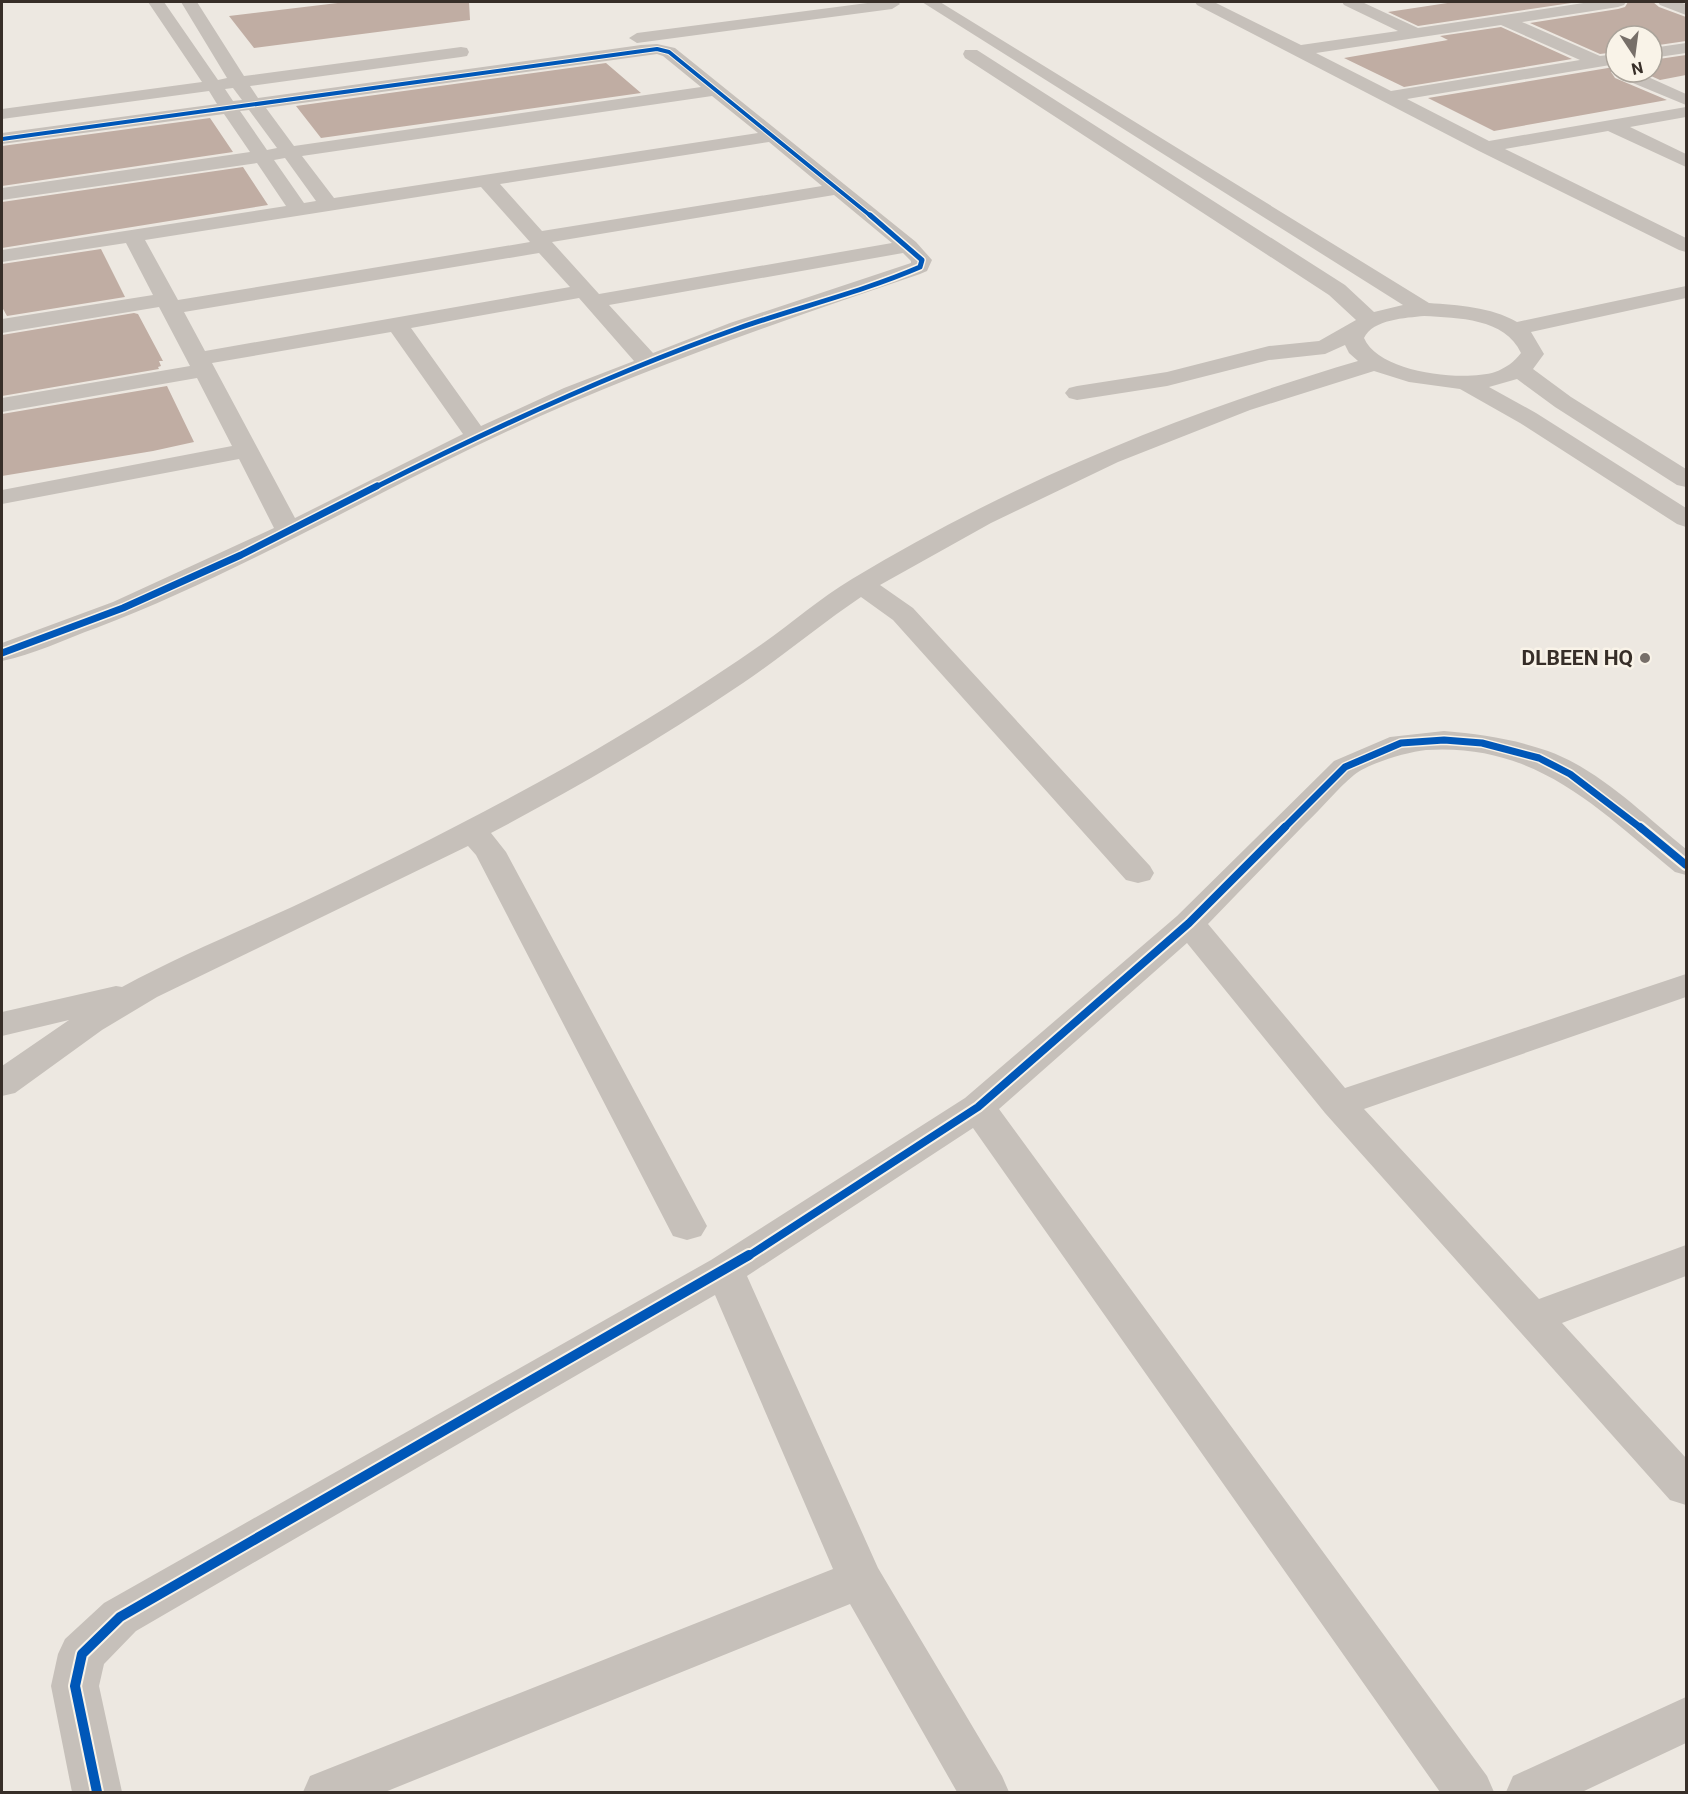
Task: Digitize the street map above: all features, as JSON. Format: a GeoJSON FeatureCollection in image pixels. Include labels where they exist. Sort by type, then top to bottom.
{"type":"FeatureCollection","features":[{"type":"Feature","properties":{"kind":"street"},"geometry":{"type":"LineString","coordinates":[[156,2],[299,210]]}},
{"type":"Feature","properties":{"kind":"street"},"geometry":{"type":"LineString","coordinates":[[189,2],[246,92],[329,205]]}},
{"type":"Feature","properties":{"kind":"street"},"geometry":{"type":"LineString","coordinates":[[616,32],[841,2]]}},
{"type":"Feature","properties":{"kind":"street"},"geometry":{"type":"LineString","coordinates":[[1203,2],[1486,147],[1686,246]]}},
{"type":"Feature","properties":{"kind":"street"},"geometry":{"type":"LineString","coordinates":[[1350,2],[1416,33]]}},
{"type":"Feature","properties":{"kind":"street"},"geometry":{"type":"LineString","coordinates":[[1499,2],[1530,15]]}},
{"type":"Feature","properties":{"kind":"street"},"geometry":{"type":"LineString","coordinates":[[1298,51],[1618,2]]}},
{"type":"Feature","properties":{"kind":"street"},"geometry":{"type":"LineString","coordinates":[[1666,2],[1686,9]]}},
{"type":"Feature","properties":{"kind":"street"},"geometry":{"type":"LineString","coordinates":[[2,124],[908,5],[1424,309]]}},
{"type":"Feature","properties":{"kind":"street"},"geometry":{"type":"LineString","coordinates":[[1502,19],[1604,59]]}},
{"type":"Feature","properties":{"kind":"street"},"geometry":{"type":"LineString","coordinates":[[957,45],[1337,290],[1364,324]]}},
{"type":"Feature","properties":{"kind":"street"},"geometry":{"type":"LineString","coordinates":[[1664,51],[1686,48]]}},
{"type":"Feature","properties":{"kind":"street"},"geometry":{"type":"LineString","coordinates":[[2,653],[123,608],[289,531],[477,437],[572,393],[791,309],[913,270],[920,267],[922,260],[909,246],[669,52],[657,49],[246,92]]}},
{"type":"Feature","properties":{"kind":"street"},"geometry":{"type":"LineString","coordinates":[[246,92],[474,50]]}},
{"type":"Feature","properties":{"kind":"street"},"geometry":{"type":"LineString","coordinates":[[1388,97],[1604,62]]}},
{"type":"Feature","properties":{"kind":"street"},"geometry":{"type":"LineString","coordinates":[[1649,84],[1686,100]]}},
{"type":"Feature","properties":{"kind":"street"},"geometry":{"type":"LineString","coordinates":[[2,194],[716,90]]}},
{"type":"Feature","properties":{"kind":"street"},"geometry":{"type":"LineString","coordinates":[[2,114],[220,96]]}},
{"type":"Feature","properties":{"kind":"street"},"geometry":{"type":"LineString","coordinates":[[2,139],[220,96]]}},
{"type":"Feature","properties":{"kind":"street"},"geometry":{"type":"LineString","coordinates":[[1486,147],[1686,112]]}},
{"type":"Feature","properties":{"kind":"street"},"geometry":{"type":"LineString","coordinates":[[1610,125],[1686,161]]}},
{"type":"Feature","properties":{"kind":"street"},"geometry":{"type":"LineString","coordinates":[[2,256],[774,136]]}},
{"type":"Feature","properties":{"kind":"street"},"geometry":{"type":"LineString","coordinates":[[486,181],[648,362]]}},
{"type":"Feature","properties":{"kind":"street"},"geometry":{"type":"LineString","coordinates":[[2,326],[169,304],[541,242],[838,189]]}},
{"type":"Feature","properties":{"kind":"street"},"geometry":{"type":"LineString","coordinates":[[133,236],[289,531]]}},
{"type":"Feature","properties":{"kind":"street"},"geometry":{"type":"LineString","coordinates":[[2,405],[397,324],[909,246]]}},
{"type":"Feature","properties":{"kind":"street"},"geometry":{"type":"LineString","coordinates":[[1514,329],[1686,292]]}},
{"type":"Feature","properties":{"kind":"street"},"geometry":{"type":"LineString","coordinates":[[1077,393],[1167,379],[1269,353],[1325,347],[1364,324],[1403,311],[1424,309],[1451,310],[1477,315],[1514,329],[1530,343],[1533,354],[1528,365],[1492,380],[1464,382],[1417,378],[1375,363],[1358,349],[1355,338],[1364,324]]}},
{"type":"Feature","properties":{"kind":"street"},"geometry":{"type":"LineString","coordinates":[[397,324],[477,437]]}},
{"type":"Feature","properties":{"kind":"street"},"geometry":{"type":"LineString","coordinates":[[2,1084],[144,990],[329,903],[472,831],[614,753],[699,699],[862,585],[997,511],[1130,449],[1246,403],[1375,363]]}},
{"type":"Feature","properties":{"kind":"street"},"geometry":{"type":"LineString","coordinates":[[1520,370],[1563,402],[1686,480]]}},
{"type":"Feature","properties":{"kind":"street"},"geometry":{"type":"LineString","coordinates":[[1464,382],[1528,418],[1686,519]]}},
{"type":"Feature","properties":{"kind":"street"},"geometry":{"type":"LineString","coordinates":[[2,497],[247,450]]}},
{"type":"Feature","properties":{"kind":"street"},"geometry":{"type":"LineString","coordinates":[[862,585],[903,614],[1138,873]]}},
{"type":"Feature","properties":{"kind":"street"},"geometry":{"type":"LineString","coordinates":[[97,1792],[75,1686],[82,1654],[120,1617],[725,1271],[978,1107],[1189,923],[1345,767],[1401,743],[1444,740],[1482,743],[1539,758],[1570,774],[1607,800],[1686,865]]}},
{"type":"Feature","properties":{"kind":"street"},"geometry":{"type":"LineString","coordinates":[[472,831],[490,852],[687,1226]]}},
{"type":"Feature","properties":{"kind":"street"},"geometry":{"type":"LineString","coordinates":[[1189,923],[1338,1104],[1686,1487]]}},
{"type":"Feature","properties":{"kind":"street"},"geometry":{"type":"LineString","coordinates":[[1338,1104],[1686,985]]}},
{"type":"Feature","properties":{"kind":"street"},"geometry":{"type":"LineString","coordinates":[[2,1024],[144,990]]}},
{"type":"Feature","properties":{"kind":"street"},"geometry":{"type":"LineString","coordinates":[[978,1107],[1469,1792]]}},
{"type":"Feature","properties":{"kind":"street"},"geometry":{"type":"LineString","coordinates":[[1532,1318],[1686,1260]]}},
{"type":"Feature","properties":{"kind":"street"},"geometry":{"type":"LineString","coordinates":[[725,1271],[860,1579],[984,1792]]}},
{"type":"Feature","properties":{"kind":"street"},"geometry":{"type":"LineString","coordinates":[[328,1792],[860,1579]]}},
{"type":"Feature","properties":{"kind":"street"},"geometry":{"type":"LineString","coordinates":[[1531,1792],[1686,1719]]}},
{"type":"Feature","properties":{"kind":"building"},"geometry":{"type":"Polygon","coordinates":[[[346,2],[469,2],[470,20],[254,48],[229,16],[346,2]]]}},
{"type":"Feature","properties":{"kind":"building"},"geometry":{"type":"Polygon","coordinates":[[[1454,2],[1578,2],[1418,26],[1388,12],[1454,2]]]}},
{"type":"Feature","properties":{"kind":"building"},"geometry":{"type":"Polygon","coordinates":[[[1628,2],[1653,2],[1659,7],[1686,17],[1686,41],[1664,44],[1664,24],[1604,24],[1604,54],[1600,54],[1530,23],[1618,9],[1625,7],[1628,2]]]}},
{"type":"Feature","properties":{"kind":"building"},"geometry":{"type":"Polygon","coordinates":[[[1501,27],[1572,59],[1404,87],[1344,58],[1448,40],[1440,36],[1501,27]]]}},
{"type":"Feature","properties":{"kind":"building"},"geometry":{"type":"Polygon","coordinates":[[[1686,55],[1686,75],[1664,79],[1664,58],[1686,55]]]}},
{"type":"Feature","properties":{"kind":"building"},"geometry":{"type":"Polygon","coordinates":[[[606,63],[641,93],[321,138],[296,106],[606,63]]]}},
{"type":"Feature","properties":{"kind":"building"},"geometry":{"type":"Polygon","coordinates":[[[1604,69],[1604,84],[1629,84],[1667,100],[1494,131],[1428,98],[1604,69]]]}},
{"type":"Feature","properties":{"kind":"building"},"geometry":{"type":"Polygon","coordinates":[[[210,118],[233,152],[2,186],[2,146],[210,118]]]}},
{"type":"Feature","properties":{"kind":"building"},"geometry":{"type":"Polygon","coordinates":[[[243,167],[268,205],[2,248],[2,202],[243,167]]]}},
{"type":"Feature","properties":{"kind":"building"},"geometry":{"type":"Polygon","coordinates":[[[101,249],[125,297],[7,316],[2,307],[2,264],[101,249]]]}},
{"type":"Feature","properties":{"kind":"building"},"geometry":{"type":"Polygon","coordinates":[[[138,314],[163,361],[159,361],[161,366],[158,367],[159,369],[2,396],[2,335],[138,314]]]}},
{"type":"Feature","properties":{"kind":"building"},"geometry":{"type":"Polygon","coordinates":[[[167,386],[194,442],[2,476],[2,414],[167,386]]]}},
{"type":"Feature","properties":{"kind":"cycle path"},"geometry":{"type":"LineString","coordinates":[[2,139],[657,49],[669,52],[900,239],[922,260],[920,267],[913,270],[738,328],[572,393],[467,441],[241,555],[123,608],[2,653]]}},
{"type":"Feature","properties":{"kind":"cycle path"},"geometry":{"type":"LineString","coordinates":[[97,1792],[75,1686],[82,1654],[120,1617],[725,1271],[978,1107],[1189,923],[1345,767],[1401,743],[1444,740],[1482,743],[1510,749],[1539,758],[1570,774],[1607,800],[1686,865]]}},
{"type":"Feature","properties":{"kind":"place","name":"DLBEEN HQ"},"geometry":{"type":"Point","coordinates":[1645,658]}}]}
